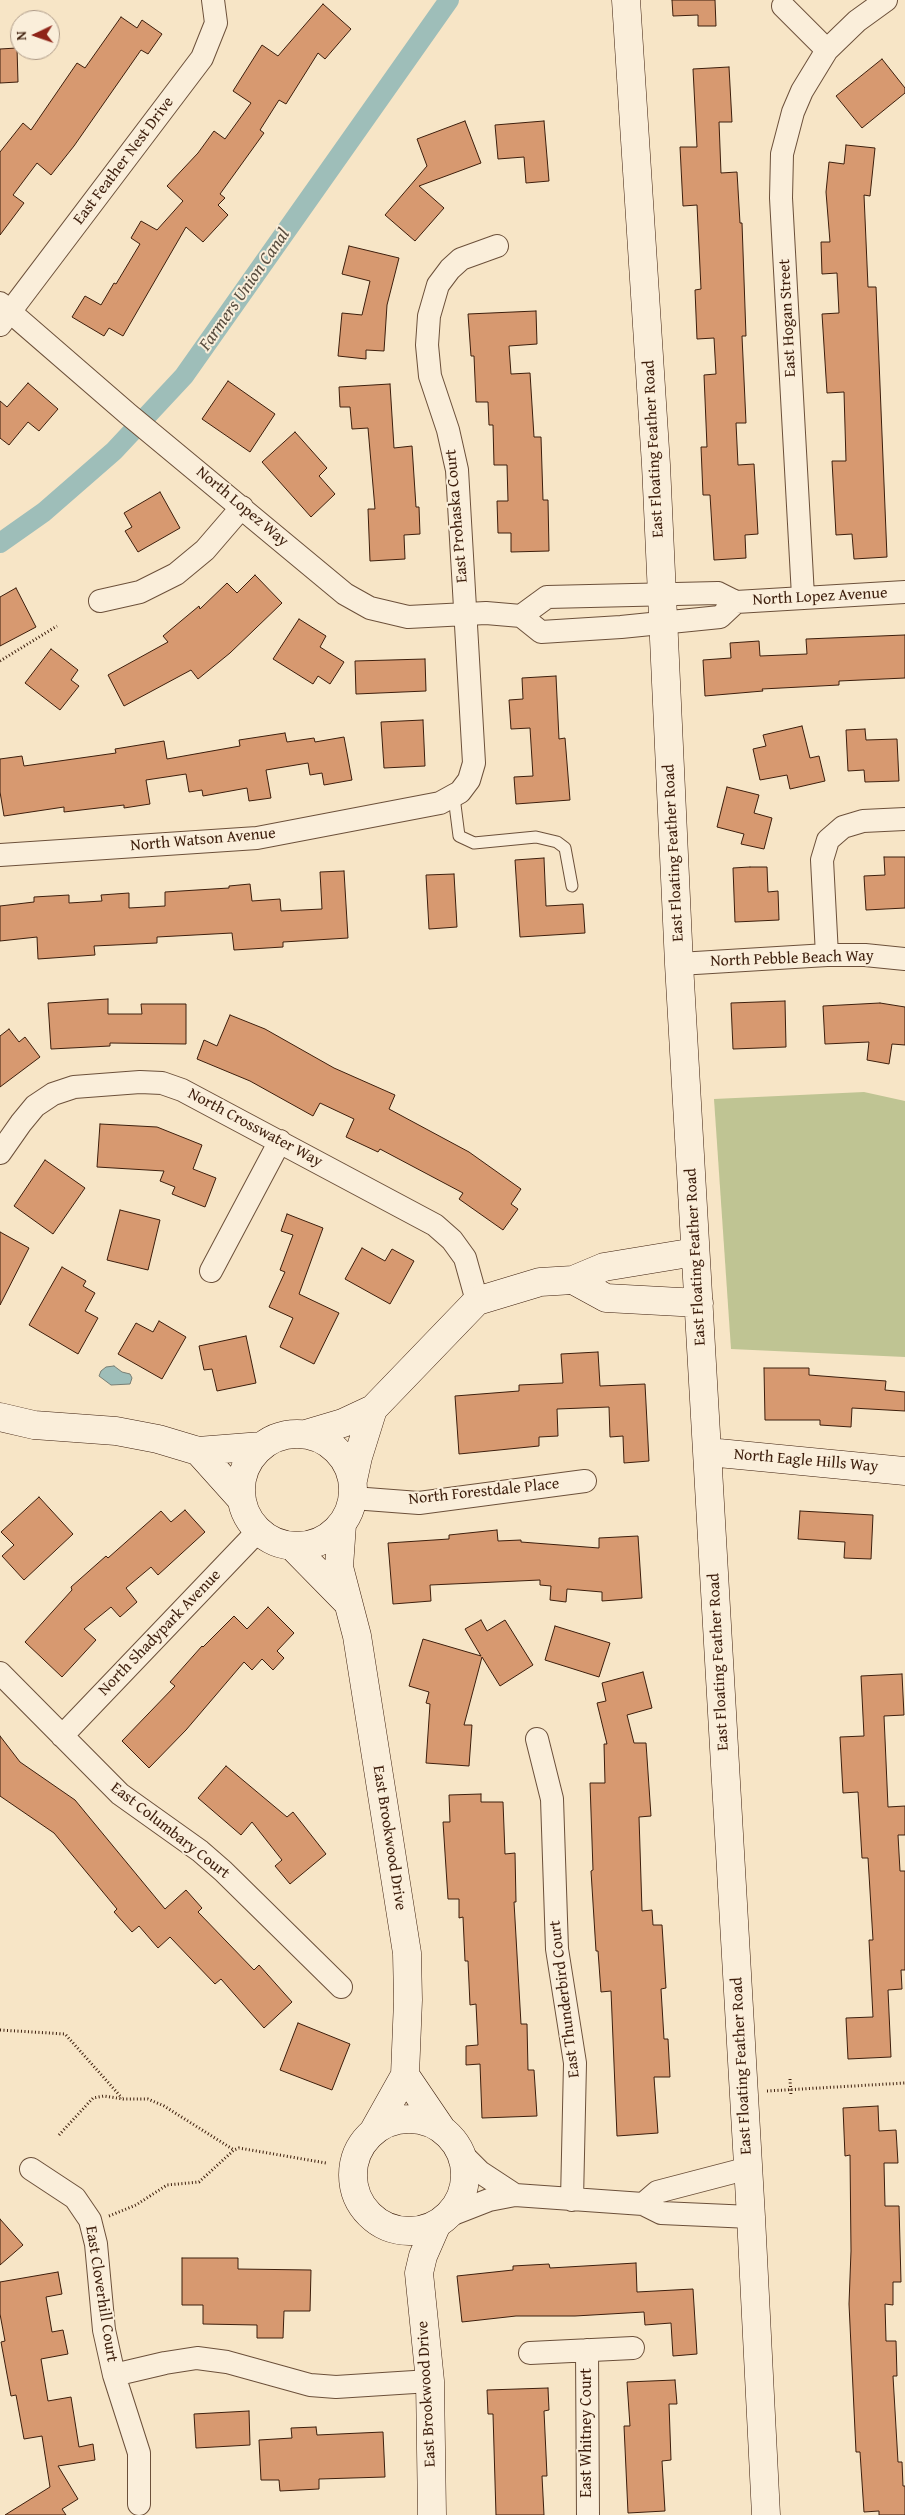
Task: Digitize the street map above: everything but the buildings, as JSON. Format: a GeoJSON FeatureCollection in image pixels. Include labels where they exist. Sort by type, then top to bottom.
{"type":"FeatureCollection","features":[{"type":"Feature","properties":{"kind":"street","name":"East Feather Nest Drive"},"geometry":{"type":"LineString","coordinates":[[4,313],[202,58],[216,23],[213,0]]}},
{"type":"Feature","properties":{"kind":"street","name":"East Floating Feather Road"},"geometry":{"type":"LineString","coordinates":[[626,0],[656,465],[679,964],[751,2217],[766,2515]]}},
{"type":"Feature","properties":{"kind":"street","name":"East Hogan Street"},"geometry":{"type":"LineString","coordinates":[[804,596],[780,176],[782,154],[793,112],[812,72],[828,50],[857,21],[886,0]]}},
{"type":"Feature","properties":{"kind":"street"},"geometry":{"type":"LineString","coordinates":[[783,6],[828,50]]}},
{"type":"Feature","properties":{"kind":"street","name":"East Prohaska Court"},"geometry":{"type":"LineString","coordinates":[[457,795],[469,780],[474,763],[466,614],[457,470],[448,430],[430,376],[427,345],[429,316],[438,285],[450,269],[461,259],[497,246]]}},
{"type":"Feature","properties":{"kind":"street","name":"North Lopez Way"},"geometry":{"type":"LineString","coordinates":[[4,313],[242,507],[345,594],[370,608],[408,617],[486,613],[521,616]]}},
{"type":"Feature","properties":{"kind":"street"},"geometry":{"type":"LineString","coordinates":[[100,601],[140,592],[176,574],[205,550],[242,507]]}},
{"type":"Feature","properties":{"kind":"street","name":"North Lopez Avenue"},"geometry":{"type":"LineString","coordinates":[[661,595],[718,593],[736,602],[804,596],[905,592]]}},
{"type":"Feature","properties":{"kind":"street"},"geometry":{"type":"LineString","coordinates":[[661,595],[547,597],[521,616],[541,632],[662,623]]}},
{"type":"Feature","properties":{"kind":"street","name":"North Lopez Avenue"},"geometry":{"type":"LineString","coordinates":[[662,623],[720,617],[736,602]]}},
{"type":"Feature","properties":{"kind":"street","name":"North Watson Avenue"},"geometry":{"type":"LineString","coordinates":[[0,855],[257,838],[440,804],[457,795]]}},
{"type":"Feature","properties":{"kind":"street"},"geometry":{"type":"LineString","coordinates":[[827,955],[822,860],[828,840],[843,827],[863,821],[905,819]]}},
{"type":"Feature","properties":{"kind":"street","name":"North Pebble Beach Way"},"geometry":{"type":"LineString","coordinates":[[679,964],[827,955],[864,955],[905,959]]}},
{"type":"Feature","properties":{"kind":"street","name":"North Crosswater Way"},"geometry":{"type":"LineString","coordinates":[[0,1153],[35,1106],[53,1094],[74,1087],[140,1082],[162,1083],[182,1090],[435,1225],[452,1240],[465,1258],[478,1301]]}},
{"type":"Feature","properties":{"kind":"street"},"geometry":{"type":"LineString","coordinates":[[211,1272],[280,1141]]}},
{"type":"Feature","properties":{"kind":"street"},"geometry":{"type":"LineString","coordinates":[[373,1409],[358,1457],[350,1511],[342,1524],[329,1537],[311,1545],[292,1546],[274,1542],[258,1531],[247,1517],[242,1500],[241,1485],[244,1470],[262,1446],[275,1438],[290,1434],[306,1434],[336,1426],[373,1409],[478,1301],[540,1282],[573,1280],[604,1267],[696,1252]]}},
{"type":"Feature","properties":{"kind":"street"},"geometry":{"type":"LineString","coordinates":[[573,1280],[606,1298],[699,1303]]}},
{"type":"Feature","properties":{"kind":"street"},"geometry":{"type":"LineString","coordinates":[[0,1417],[34,1425],[150,1437],[198,1451],[262,1446]]}},
{"type":"Feature","properties":{"kind":"street"},"geometry":{"type":"LineString","coordinates":[[306,1434],[322,1439],[337,1449],[347,1464],[353,1489]]}},
{"type":"Feature","properties":{"kind":"street"},"geometry":{"type":"LineString","coordinates":[[198,1451],[242,1500]]}},
{"type":"Feature","properties":{"kind":"street","name":"North Eagle Hills Way"},"geometry":{"type":"LineString","coordinates":[[708,1452],[905,1471]]}},
{"type":"Feature","properties":{"kind":"street","name":"North Forestdale Place"},"geometry":{"type":"LineString","coordinates":[[353,1489],[419,1503],[585,1480]]}},
{"type":"Feature","properties":{"kind":"street","name":"East Brookwood Drive"},"geometry":{"type":"LineString","coordinates":[[342,1524],[339,1567],[357,1636],[406,1953],[408,2000],[405,2075],[373,2132]]}},
{"type":"Feature","properties":{"kind":"street","name":"North Shadypark Avenue"},"geometry":{"type":"LineString","coordinates":[[62,1736],[258,1531]]}},
{"type":"Feature","properties":{"kind":"street","name":"East Brookwood Drive"},"geometry":{"type":"LineString","coordinates":[[292,1546],[348,1603]]}},
{"type":"Feature","properties":{"kind":"street","name":"East Columbary Court"},"geometry":{"type":"LineString","coordinates":[[0,1673],[120,1794],[200,1851],[342,1987]]}},
{"type":"Feature","properties":{"kind":"street","name":"East Thunderbird Court"},"geometry":{"type":"LineString","coordinates":[[537,1740],[552,1799],[556,1949],[576,2062],[572,2200]]}},
{"type":"Feature","properties":{"kind":"street"},"geometry":{"type":"LineString","coordinates":[[405,2075],[441,2128],[450,2136],[462,2154],[480,2172],[515,2195]]}},
{"type":"Feature","properties":{"kind":"street"},"geometry":{"type":"LineString","coordinates":[[441,2128],[418,2119],[406,2118],[383,2125],[373,2132],[358,2152],[353,2170],[355,2190],[367,2212],[388,2227],[413,2231],[489,2200],[515,2195],[643,2204],[661,2214],[751,2217]]}},
{"type":"Feature","properties":{"kind":"street"},"geometry":{"type":"LineString","coordinates":[[442,2220],[456,2207],[465,2183],[466,2170],[462,2154]]}},
{"type":"Feature","properties":{"kind":"street"},"geometry":{"type":"LineString","coordinates":[[643,2204],[657,2192],[748,2168]]}},
{"type":"Feature","properties":{"kind":"street","name":"East Cloverhill Court"},"geometry":{"type":"LineString","coordinates":[[31,2169],[75,2198],[90,2220],[96,2244],[104,2330],[114,2375],[139,2453],[139,2504]]}},
{"type":"Feature","properties":{"kind":"street","name":"East Brookwood Drive"},"geometry":{"type":"LineString","coordinates":[[432,2515],[430,2381],[419,2273],[423,2256],[442,2220]]}},
{"type":"Feature","properties":{"kind":"street","name":"East Brookwood Drive"},"geometry":{"type":"LineString","coordinates":[[388,2227],[419,2273]]}},
{"type":"Feature","properties":{"kind":"street","name":"East Whitney Court"},"geometry":{"type":"LineString","coordinates":[[530,2353],[633,2348]]}},
{"type":"Feature","properties":{"kind":"street","name":"East Whitney Court"},"geometry":{"type":"LineString","coordinates":[[587,2350],[588,2515]]}},
{"type":"Feature","properties":{"kind":"street"},"geometry":{"type":"LineString","coordinates":[[114,2375],[164,2363],[197,2358],[227,2362],[310,2385],[356,2386],[430,2381]]}},
{"type":"Feature","properties":{"kind":"lane"},"geometry":{"type":"LineString","coordinates":[[457,795],[459,836],[474,843],[536,837],[557,842],[565,848],[572,886]]}},
{"type":"Feature","properties":{"kind":"path"},"geometry":{"type":"LineString","coordinates":[[0,661],[57,626]]}},
{"type":"Feature","properties":{"kind":"path"},"geometry":{"type":"LineString","coordinates":[[0,2030],[65,2034],[97,2068],[123,2100]]}},
{"type":"Feature","properties":{"kind":"path"},"geometry":{"type":"LineString","coordinates":[[790,2079],[791,2096]]}},
{"type":"Feature","properties":{"kind":"path"},"geometry":{"type":"LineString","coordinates":[[764,2091],[905,2083]]}},
{"type":"Feature","properties":{"kind":"path"},"geometry":{"type":"LineString","coordinates":[[59,2135],[93,2098],[104,2096],[123,2100],[148,2099],[164,2106],[234,2150]]}},
{"type":"Feature","properties":{"kind":"path"},"geometry":{"type":"LineString","coordinates":[[106,2217],[136,2205],[161,2188],[175,2184],[199,2182],[234,2150],[243,2149],[326,2163]]}},
{"type":"Feature","properties":{"kind":"green space"},"geometry":{"type":"Polygon","coordinates":[[[864,1092],[905,1101],[905,1357],[731,1349],[714,1099],[864,1092]]]}},
{"type":"Feature","properties":{"kind":"water"},"geometry":{"type":"Polygon","coordinates":[[[114,1366],[122,1372],[130,1374],[132,1378],[130,1384],[111,1385],[99,1376],[106,1367],[114,1366]]]}},
{"type":"Feature","properties":{"kind":"waterway","name":"Farmers Union Canal"},"geometry":{"type":"LineString","coordinates":[[0,543],[44,512],[114,451],[184,376],[449,0]]}}]}
